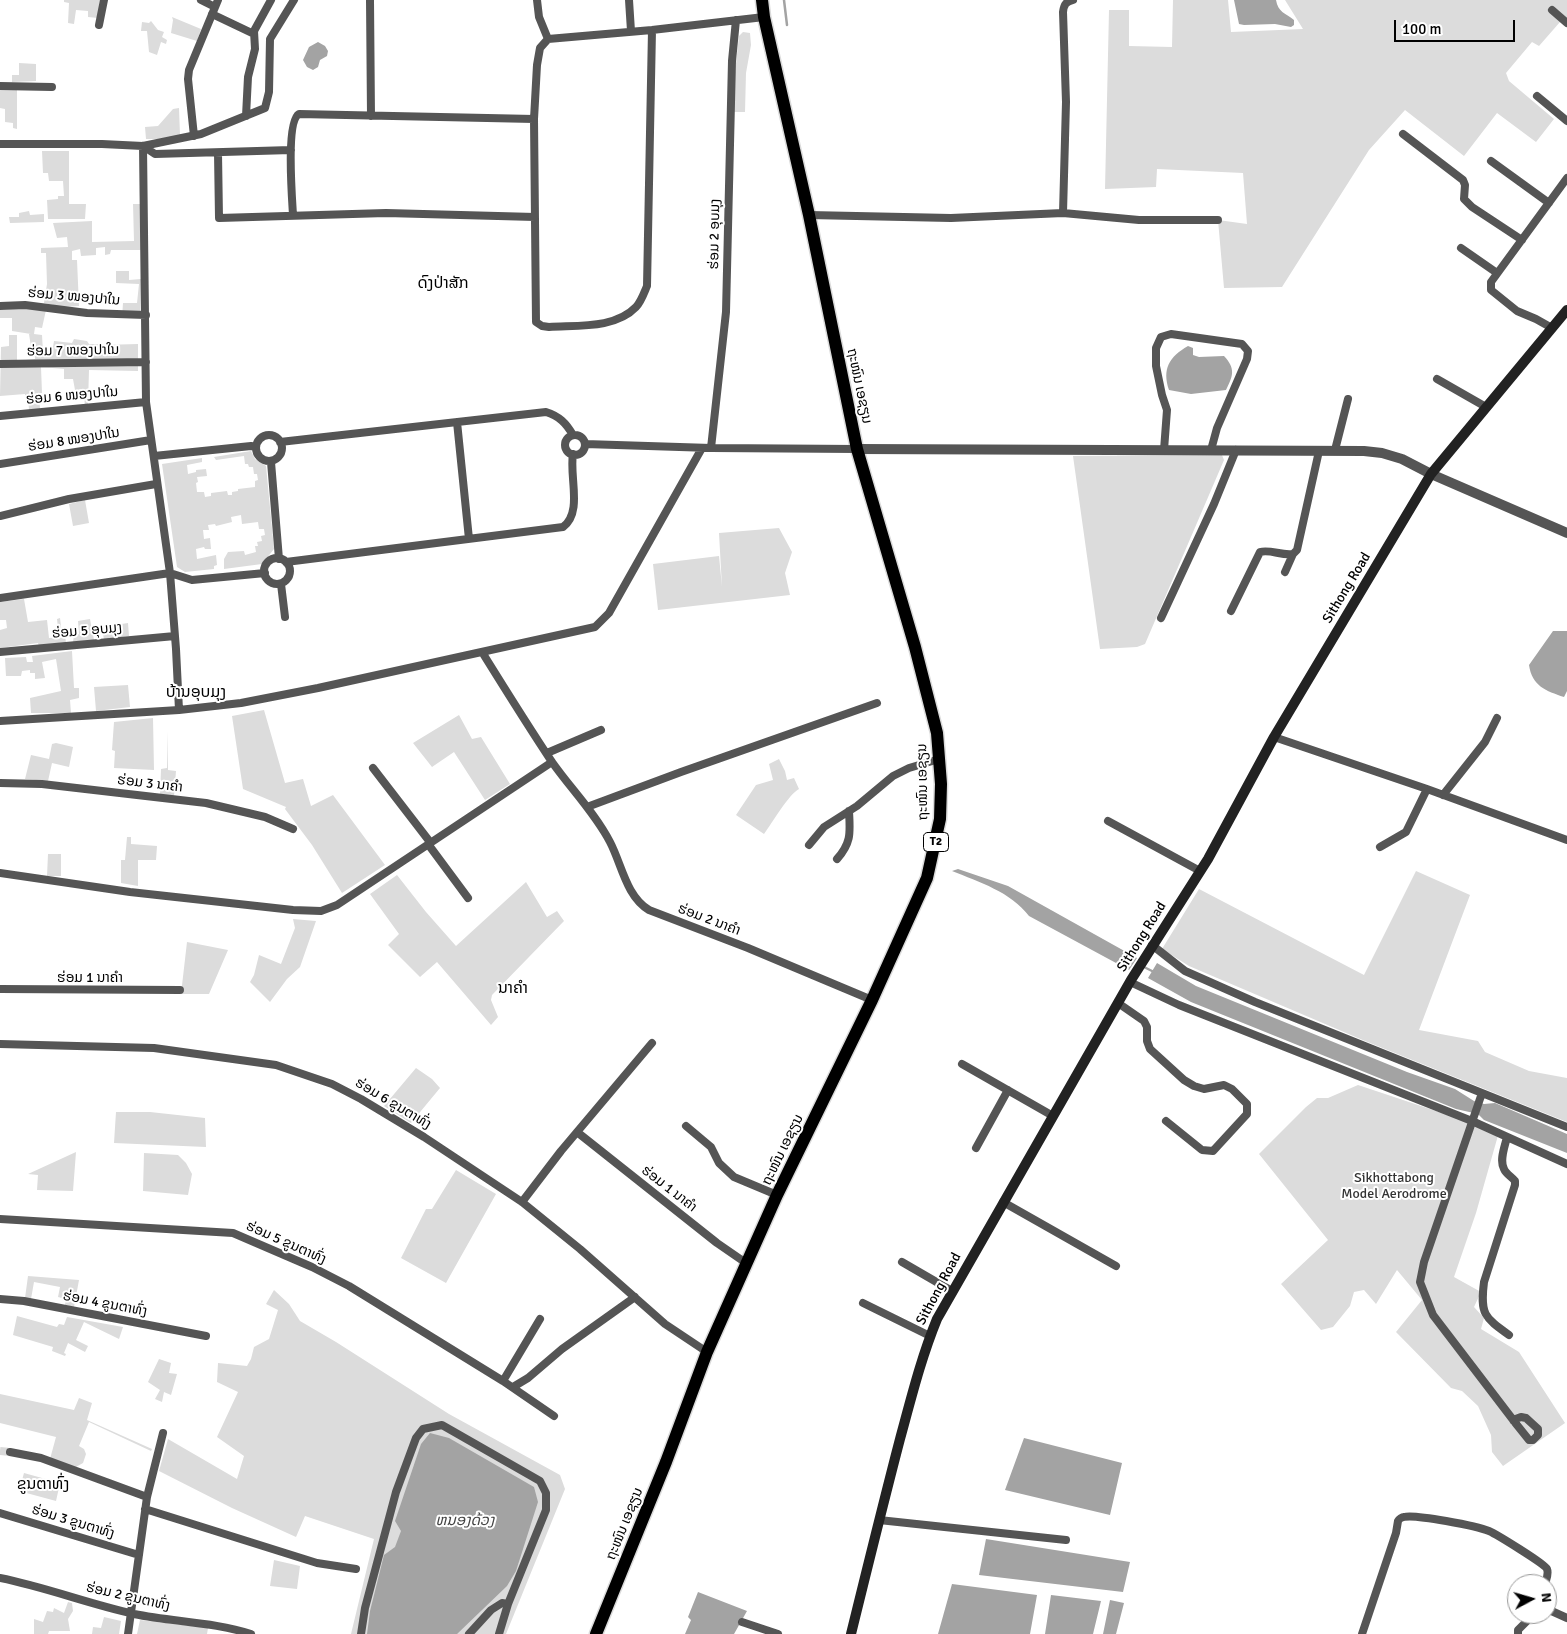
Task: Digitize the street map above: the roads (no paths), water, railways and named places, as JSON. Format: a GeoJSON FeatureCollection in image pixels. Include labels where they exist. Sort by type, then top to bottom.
{"type":"FeatureCollection","features":[{"type":"Feature","properties":{"kind":"main road","name":"ຖະໜົນ ເອຊຽນ"},"geometry":{"type":"LineString","coordinates":[[596,1634],[666,1462],[707,1352],[777,1195],[872,1000],[927,878],[940,819],[937,733],[915,647],[857,449],[810,215],[764,17],[762,0]]}},
{"type":"Feature","properties":{"kind":"main road","name":"Sithong Road"},"geometry":{"type":"LineString","coordinates":[[851,1634],[879,1520],[936,1319],[1130,981],[1200,871],[1274,738],[1431,474],[1567,310]]}},
{"type":"Feature","properties":{"kind":"street"},"geometry":{"type":"LineString","coordinates":[[99,25],[104,0]]}},
{"type":"Feature","properties":{"kind":"street"},"geometry":{"type":"LineString","coordinates":[[201,0],[215,7],[254,34]]}},
{"type":"Feature","properties":{"kind":"street"},"geometry":{"type":"LineString","coordinates":[[246,116],[248,77],[254,53],[254,31],[271,0]]}},
{"type":"Feature","properties":{"kind":"street"},"geometry":{"type":"LineString","coordinates":[[0,144],[143,146],[194,136],[265,108],[270,92],[270,39],[294,0]]}},
{"type":"Feature","properties":{"kind":"street"},"geometry":{"type":"LineString","coordinates":[[370,0],[371,116]]}},
{"type":"Feature","properties":{"kind":"street"},"geometry":{"type":"LineString","coordinates":[[537,0],[539,18],[548,39]]}},
{"type":"Feature","properties":{"kind":"street"},"geometry":{"type":"LineString","coordinates":[[629,0],[631,31]]}},
{"type":"Feature","properties":{"kind":"street"},"geometry":{"type":"LineString","coordinates":[[1063,213],[1066,102],[1063,12],[1067,2],[1073,0]]}},
{"type":"Feature","properties":{"kind":"street"},"geometry":{"type":"LineString","coordinates":[[194,136],[188,74],[215,7]]}},
{"type":"Feature","properties":{"kind":"street"},"geometry":{"type":"LineString","coordinates":[[1552,10],[1567,23]]}},
{"type":"Feature","properties":{"kind":"street"},"geometry":{"type":"LineString","coordinates":[[652,30],[647,286],[636,307],[623,318],[600,324],[550,327],[536,322],[534,294],[534,119],[537,65],[540,48],[548,39],[652,30],[764,17]]}},
{"type":"Feature","properties":{"kind":"street","name":"ຮ່ອມ 2 ອຸບມຸງ"},"geometry":{"type":"LineString","coordinates":[[711,448],[726,312],[732,61],[736,20]]}},
{"type":"Feature","properties":{"kind":"street"},"geometry":{"type":"LineString","coordinates":[[0,86],[52,87]]}},
{"type":"Feature","properties":{"kind":"street"},"geometry":{"type":"LineString","coordinates":[[1537,96],[1567,121]]}},
{"type":"Feature","properties":{"kind":"street"},"geometry":{"type":"LineString","coordinates":[[293,215],[291,150],[294,119],[299,114],[534,119]]}},
{"type":"Feature","properties":{"kind":"street"},"geometry":{"type":"LineString","coordinates":[[1403,134],[1463,180],[1465,185],[1464,199],[1472,207],[1522,240]]}},
{"type":"Feature","properties":{"kind":"street"},"geometry":{"type":"LineString","coordinates":[[143,146],[155,154],[291,150]]}},
{"type":"Feature","properties":{"kind":"street"},"geometry":{"type":"LineString","coordinates":[[143,146],[146,402],[170,573],[179,710]]}},
{"type":"Feature","properties":{"kind":"street"},"geometry":{"type":"LineString","coordinates":[[218,153],[219,218],[407,213],[535,217]]}},
{"type":"Feature","properties":{"kind":"street"},"geometry":{"type":"LineString","coordinates":[[1491,161],[1549,203]]}},
{"type":"Feature","properties":{"kind":"street"},"geometry":{"type":"LineString","coordinates":[[1552,328],[1517,311],[1491,290],[1491,282],[1567,178]]}},
{"type":"Feature","properties":{"kind":"street"},"geometry":{"type":"LineString","coordinates":[[810,215],[951,218],[1063,213],[1139,220],[1218,220]]}},
{"type":"Feature","properties":{"kind":"street"},"geometry":{"type":"LineString","coordinates":[[1462,248],[1497,273]]}},
{"type":"Feature","properties":{"kind":"street","name":"ຮ່ອມ 3 ໜອງປາໃນ"},"geometry":{"type":"LineString","coordinates":[[0,306],[25,305],[87,313],[146,315]]}},
{"type":"Feature","properties":{"kind":"street"},"geometry":{"type":"LineString","coordinates":[[1164,450],[1167,410],[1156,366],[1156,348],[1161,337],[1171,334],[1242,344],[1248,351],[1247,360],[1217,428],[1211,450]]}},
{"type":"Feature","properties":{"kind":"street","name":"ຮ່ອມ 7 ໜອງປາໃນ"},"geometry":{"type":"LineString","coordinates":[[0,364],[146,362]]}},
{"type":"Feature","properties":{"kind":"street"},"geometry":{"type":"LineString","coordinates":[[1437,379],[1486,407]]}},
{"type":"Feature","properties":{"kind":"street"},"geometry":{"type":"LineString","coordinates":[[1334,450],[1348,399]]}},
{"type":"Feature","properties":{"kind":"street","name":"ຮ່ອມ 6 ໜອງປາໃນ"},"geometry":{"type":"LineString","coordinates":[[0,416],[146,402]]}},
{"type":"Feature","properties":{"kind":"street"},"geometry":{"type":"LineString","coordinates":[[280,442],[546,412],[565,423],[573,435],[582,438],[585,444],[582,452],[573,454],[568,451],[567,439],[573,435]]}},
{"type":"Feature","properties":{"kind":"street"},"geometry":{"type":"LineString","coordinates":[[457,422],[469,539]]}},
{"type":"Feature","properties":{"kind":"street"},"geometry":{"type":"LineString","coordinates":[[265,436],[274,436],[280,442],[282,446],[281,454],[275,460],[266,462],[259,457],[256,447],[258,441],[265,436]]}},
{"type":"Feature","properties":{"kind":"street","name":"ຮ່ອມ 8 ໜອງປາໃນ"},"geometry":{"type":"LineString","coordinates":[[0,464],[151,440]]}},
{"type":"Feature","properties":{"kind":"street"},"geometry":{"type":"LineString","coordinates":[[585,444],[702,448],[1334,450],[1382,453],[1402,459],[1431,474],[1567,533]]}},
{"type":"Feature","properties":{"kind":"street"},"geometry":{"type":"LineString","coordinates":[[154,456],[256,447]]}},
{"type":"Feature","properties":{"kind":"street"},"geometry":{"type":"LineString","coordinates":[[0,721],[179,710],[283,696],[595,627],[609,613],[702,448]]}},
{"type":"Feature","properties":{"kind":"street"},"geometry":{"type":"LineString","coordinates":[[1161,618],[1214,504],[1236,450]]}},
{"type":"Feature","properties":{"kind":"street"},"geometry":{"type":"LineString","coordinates":[[1285,572],[1293,554],[1297,550],[1319,451]]}},
{"type":"Feature","properties":{"kind":"street"},"geometry":{"type":"LineString","coordinates":[[270,462],[282,560],[288,565],[290,573],[281,584],[271,583],[266,577],[267,564],[270,561],[282,560],[469,539],[563,527],[572,518],[574,508],[571,466],[573,454]]}},
{"type":"Feature","properties":{"kind":"street"},"geometry":{"type":"LineString","coordinates":[[0,516],[69,499],[156,484]]}},
{"type":"Feature","properties":{"kind":"street"},"geometry":{"type":"LineString","coordinates":[[1231,611],[1260,552],[1293,554]]}},
{"type":"Feature","properties":{"kind":"street"},"geometry":{"type":"LineString","coordinates":[[0,598],[170,573],[192,580],[265,573]]}},
{"type":"Feature","properties":{"kind":"street"},"geometry":{"type":"LineString","coordinates":[[281,584],[285,617]]}},
{"type":"Feature","properties":{"kind":"street","name":"ຮ່ອມ 5 ອຸບມຸງ"},"geometry":{"type":"LineString","coordinates":[[0,652],[175,636]]}},
{"type":"Feature","properties":{"kind":"street","name":"ຮ່ອມ 2 ນາຄຳ"},"geometry":{"type":"LineString","coordinates":[[482,652],[552,762],[587,807],[610,842],[632,893],[642,906],[872,1000]]}},
{"type":"Feature","properties":{"kind":"street"},"geometry":{"type":"LineString","coordinates":[[587,807],[681,772],[877,704]]}},
{"type":"Feature","properties":{"kind":"street"},"geometry":{"type":"LineString","coordinates":[[1443,795],[1485,742],[1497,718]]}},
{"type":"Feature","properties":{"kind":"street"},"geometry":{"type":"LineString","coordinates":[[547,753],[601,730]]}},
{"type":"Feature","properties":{"kind":"street"},"geometry":{"type":"LineString","coordinates":[[1274,738],[1426,789],[1567,840]]}},
{"type":"Feature","properties":{"kind":"street"},"geometry":{"type":"LineString","coordinates":[[809,845],[824,827],[849,811],[900,772],[939,759]]}},
{"type":"Feature","properties":{"kind":"street"},"geometry":{"type":"LineString","coordinates":[[0,873],[130,892],[240,905],[320,911],[337,904],[552,762]]}},
{"type":"Feature","properties":{"kind":"street"},"geometry":{"type":"LineString","coordinates":[[373,768],[468,898]]}},
{"type":"Feature","properties":{"kind":"street","name":"ຮ່ອມ 3 ນາຄຳ"},"geometry":{"type":"LineString","coordinates":[[0,783],[42,784],[206,803],[265,817],[293,829]]}},
{"type":"Feature","properties":{"kind":"street"},"geometry":{"type":"LineString","coordinates":[[1380,847],[1406,832],[1426,789]]}},
{"type":"Feature","properties":{"kind":"street"},"geometry":{"type":"LineString","coordinates":[[837,859],[848,842],[849,811]]}},
{"type":"Feature","properties":{"kind":"street"},"geometry":{"type":"LineString","coordinates":[[1108,820],[1200,871]]}},
{"type":"Feature","properties":{"kind":"street"},"geometry":{"type":"LineString","coordinates":[[1152,945],[1185,971],[1480,1096],[1567,1127]]}},
{"type":"Feature","properties":{"kind":"street"},"geometry":{"type":"LineString","coordinates":[[1130,981],[1179,1005],[1473,1117],[1508,1137],[1567,1164]]}},
{"type":"Feature","properties":{"kind":"street","name":"ຮ່ອມ 1 ນາຄຳ"},"geometry":{"type":"LineString","coordinates":[[0,990],[180,990]]}},
{"type":"Feature","properties":{"kind":"street"},"geometry":{"type":"LineString","coordinates":[[1118,1003],[1144,1021],[1147,1027],[1147,1042],[1150,1049],[1184,1080],[1204,1089],[1224,1085],[1232,1089],[1247,1104],[1247,1114],[1213,1151],[1202,1150],[1166,1121]]}},
{"type":"Feature","properties":{"kind":"street"},"geometry":{"type":"LineString","coordinates":[[522,1202],[577,1132],[652,1043]]}},
{"type":"Feature","properties":{"kind":"street","name":"ຮ່ອມ 6 ຂູນຕາທົ່ງ"},"geometry":{"type":"LineString","coordinates":[[0,1044],[154,1048],[276,1065],[332,1084],[424,1137],[522,1202],[580,1249],[665,1324],[707,1352]]}},
{"type":"Feature","properties":{"kind":"street"},"geometry":{"type":"LineString","coordinates":[[962,1064],[1053,1116]]}},
{"type":"Feature","properties":{"kind":"street"},"geometry":{"type":"LineString","coordinates":[[976,1148],[1008,1090]]}},
{"type":"Feature","properties":{"kind":"street"},"geometry":{"type":"LineString","coordinates":[[1480,1096],[1424,1262],[1420,1282],[1433,1315],[1514,1420]]}},
{"type":"Feature","properties":{"kind":"street"},"geometry":{"type":"LineString","coordinates":[[686,1126],[711,1147],[719,1163],[734,1177],[777,1195]]}},
{"type":"Feature","properties":{"kind":"street","name":"ຮ່ອມ 1 ນາຄຳ"},"geometry":{"type":"LineString","coordinates":[[577,1132],[717,1243],[746,1263]]}},
{"type":"Feature","properties":{"kind":"street"},"geometry":{"type":"LineString","coordinates":[[1508,1137],[1502,1155],[1502,1163],[1504,1169],[1515,1181],[1515,1185],[1484,1282],[1482,1295],[1483,1305],[1490,1321],[1510,1335]]}},
{"type":"Feature","properties":{"kind":"street"},"geometry":{"type":"LineString","coordinates":[[1003,1202],[1116,1266]]}},
{"type":"Feature","properties":{"kind":"street","name":"ຮ່ອມ 5 ຂູນຕາທົ່ງ"},"geometry":{"type":"LineString","coordinates":[[0,1219],[233,1233],[312,1267],[349,1286],[504,1381],[554,1416]]}},
{"type":"Feature","properties":{"kind":"street"},"geometry":{"type":"LineString","coordinates":[[902,1262],[952,1291]]}},
{"type":"Feature","properties":{"kind":"street"},"geometry":{"type":"LineString","coordinates":[[513,1387],[528,1378],[562,1348],[635,1297]]}},
{"type":"Feature","properties":{"kind":"street","name":"ຮ່ອມ 4 ຂູນຕາທົ່ງ"},"geometry":{"type":"LineString","coordinates":[[0,1299],[24,1300],[206,1336]]}},
{"type":"Feature","properties":{"kind":"street"},"geometry":{"type":"LineString","coordinates":[[863,1303],[930,1336]]}},
{"type":"Feature","properties":{"kind":"street"},"geometry":{"type":"LineString","coordinates":[[504,1381],[540,1319]]}},
{"type":"Feature","properties":{"kind":"street"},"geometry":{"type":"LineString","coordinates":[[361,1634],[364,1608],[394,1501],[416,1438],[422,1430],[442,1425],[540,1481],[546,1494],[546,1510],[508,1604],[499,1634]]}},
{"type":"Feature","properties":{"kind":"street"},"geometry":{"type":"LineString","coordinates":[[128,1634],[146,1497],[163,1433]]}},
{"type":"Feature","properties":{"kind":"street"},"geometry":{"type":"LineString","coordinates":[[10,1452],[41,1458],[146,1497]]}},
{"type":"Feature","properties":{"kind":"street"},"geometry":{"type":"LineString","coordinates":[[145,1509],[317,1562],[356,1569]]}},
{"type":"Feature","properties":{"kind":"street","name":"ຮ່ອມ 3 ຂູນຕາທົ່ງ"},"geometry":{"type":"LineString","coordinates":[[0,1513],[139,1555]]}},
{"type":"Feature","properties":{"kind":"street"},"geometry":{"type":"LineString","coordinates":[[1362,1634],[1396,1533],[1398,1521],[1403,1517],[1423,1518],[1476,1527],[1490,1532],[1546,1566],[1548,1574]]}},
{"type":"Feature","properties":{"kind":"street"},"geometry":{"type":"LineString","coordinates":[[879,1520],[1066,1540]]}},
{"type":"Feature","properties":{"kind":"street","name":"ຮ່ອມ 2 ຂູນຕາທົ່ງ"},"geometry":{"type":"LineString","coordinates":[[0,1578],[162,1620],[234,1629],[251,1634]]}},
{"type":"Feature","properties":{"kind":"street"},"geometry":{"type":"LineString","coordinates":[[469,1634],[490,1610],[502,1603],[508,1604]]}},
{"type":"Feature","properties":{"kind":"street"},"geometry":{"type":"LineString","coordinates":[[742,1622],[778,1634]]}},
{"type":"Feature","properties":{"kind":"water"},"geometry":{"type":"Polygon","coordinates":[[[1234,0],[1276,0],[1280,10],[1294,20],[1294,25],[1291,27],[1275,24],[1239,24],[1234,0]]]}},
{"type":"Feature","properties":{"kind":"water"},"geometry":{"type":"Polygon","coordinates":[[[318,42],[325,46],[328,51],[327,56],[320,60],[318,67],[313,70],[307,67],[303,60],[309,47],[318,42]]]}},
{"type":"Feature","properties":{"kind":"water"},"geometry":{"type":"Polygon","coordinates":[[[1188,346],[1193,348],[1193,355],[1199,357],[1224,356],[1232,369],[1226,390],[1191,394],[1169,390],[1166,376],[1169,364],[1181,350],[1188,346]]]}},
{"type":"Feature","properties":{"kind":"water"},"geometry":{"type":"Polygon","coordinates":[[[1553,631],[1567,631],[1567,691],[1564,697],[1541,687],[1533,678],[1529,665],[1553,631]]]}},
{"type":"Feature","properties":{"kind":"water"},"geometry":{"type":"Polygon","coordinates":[[[958,869],[1008,886],[1137,958],[1129,970],[1029,916],[1004,894],[952,871],[958,869]]]}},
{"type":"Feature","properties":{"kind":"water"},"geometry":{"type":"Polygon","coordinates":[[[1157,963],[1196,986],[1407,1072],[1455,1089],[1474,1101],[1484,1104],[1495,1103],[1567,1134],[1567,1153],[1484,1120],[1478,1114],[1456,1109],[1191,1002],[1148,978],[1157,963]]]}},
{"type":"Feature","properties":{"kind":"water","name":"ຫນອງດ້ວງ"},"geometry":{"type":"Polygon","coordinates":[[[430,1433],[449,1438],[534,1487],[538,1502],[516,1571],[507,1586],[457,1634],[367,1634],[370,1611],[384,1555],[395,1547],[401,1531],[395,1521],[421,1444],[430,1433]]]}},
{"type":"Feature","properties":{"kind":"water"},"geometry":{"type":"Polygon","coordinates":[[[1024,1438],[1122,1463],[1110,1515],[1005,1490],[1024,1438]]]}},
{"type":"Feature","properties":{"kind":"water"},"geometry":{"type":"Polygon","coordinates":[[[986,1539],[1130,1562],[1123,1592],[979,1575],[986,1539]]]}},
{"type":"Feature","properties":{"kind":"water"},"geometry":{"type":"Polygon","coordinates":[[[952,1584],[1037,1595],[1030,1634],[938,1634],[952,1584]]]}},
{"type":"Feature","properties":{"kind":"water"},"geometry":{"type":"Polygon","coordinates":[[[698,1592],[747,1611],[734,1634],[685,1634],[691,1620],[688,1617],[698,1592]]]}},
{"type":"Feature","properties":{"kind":"water"},"geometry":{"type":"Polygon","coordinates":[[[1051,1595],[1101,1601],[1093,1634],[1045,1634],[1051,1595]]]}},
{"type":"Feature","properties":{"kind":"water"},"geometry":{"type":"Polygon","coordinates":[[[1110,1600],[1124,1603],[1116,1634],[1103,1634],[1110,1600]]]}},
{"type":"Feature","properties":{"kind":"waterway"},"geometry":{"type":"LineString","coordinates":[[784,0],[787,25]]}},
{"type":"Feature","properties":{"kind":"waterway"},"geometry":{"type":"LineString","coordinates":[[1144,967],[1154,972]]}},
{"type":"Feature","properties":{"kind":"tunnel"},"geometry":{"type":"LineString","coordinates":[[0,1451],[10,1452]]}},
{"type":"Feature","properties":{"kind":"district","name":"ດົງປ່າສັກ"},"geometry":{"type":"Point","coordinates":[443,284]}},
{"type":"Feature","properties":{"kind":"district","name":"ບ້ານອຸບມຸງ"},"geometry":{"type":"Point","coordinates":[196,693]}},
{"type":"Feature","properties":{"kind":"district","name":"ນາຄຳ"},"geometry":{"type":"Point","coordinates":[513,989]}},
{"type":"Feature","properties":{"kind":"district","name":"ຂູນຕາທົ່ງ"},"geometry":{"type":"Point","coordinates":[43,1485]}},
{"type":"Feature","properties":{"kind":"park label","name":"Sikhottabong Model Aerodrome"},"geometry":{"type":"Point","coordinates":[1394,1186]}}]}
